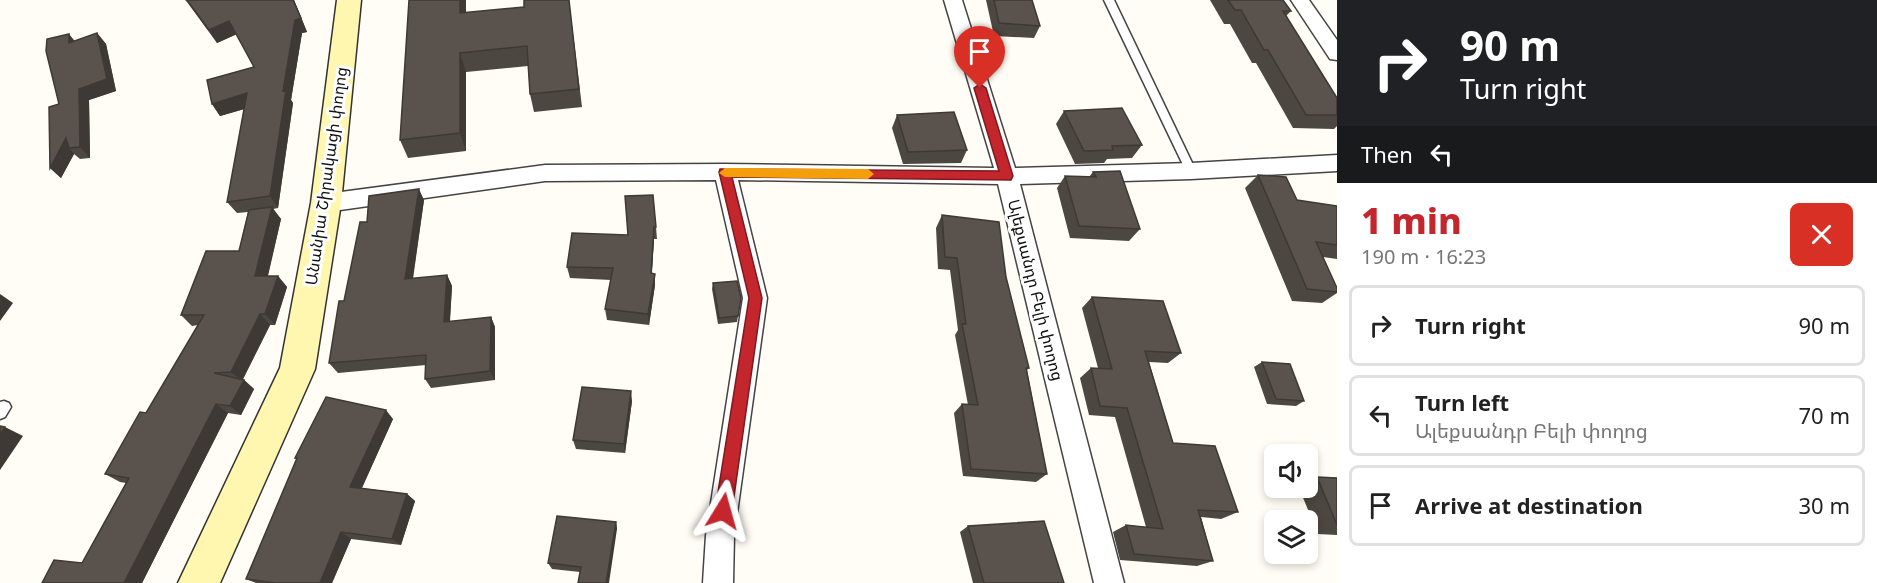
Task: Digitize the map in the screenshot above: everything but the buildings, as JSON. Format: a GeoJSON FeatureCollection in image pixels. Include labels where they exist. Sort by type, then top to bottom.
{"type":"FeatureCollection","features":[{"type":"Feature","properties":{"kind":"main road","name":"Անանիա Շիրակացի փողոց"},"geometry":{"type":"LineString","coordinates":[[199,583],[297,369],[326,203],[349,0]]}},
{"type":"Feature","properties":{"kind":"street","name":"Ալեքսանդր Բելի փողոց"},"geometry":{"type":"LineString","coordinates":[[953,0],[1007,176],[1109,583]]}},
{"type":"Feature","properties":{"kind":"street"},"geometry":{"type":"LineString","coordinates":[[1300,0],[1337,54]]}},
{"type":"Feature","properties":{"kind":"street"},"geometry":{"type":"LineString","coordinates":[[326,203],[545,173],[725,172],[1007,176],[1191,171],[1337,163]]}},
{"type":"Feature","properties":{"kind":"street"},"geometry":{"type":"LineString","coordinates":[[717,583],[720,535],[755,298],[725,172]]}},
{"type":"Feature","properties":{"kind":"lane"},"geometry":{"type":"LineString","coordinates":[[1109,0],[1191,171]]}},
{"type":"Feature","properties":{"kind":"slow traffic"},"geometry":{"type":"LineString","coordinates":[[725,173],[868,174]]}},
{"type":"Feature","properties":{"kind":"route"},"geometry":{"type":"LineString","coordinates":[[723,511],[755,298],[725,172],[1007,176],[980,88]]}}]}
